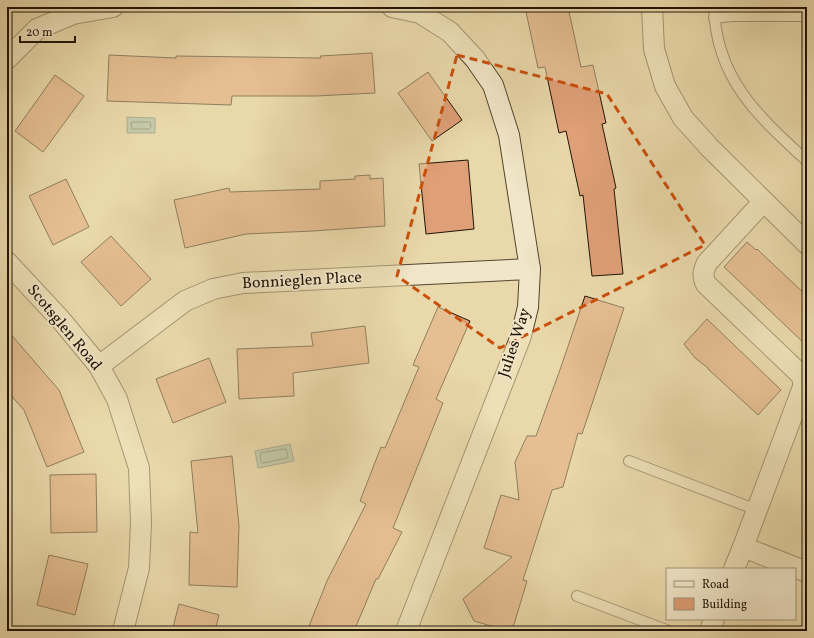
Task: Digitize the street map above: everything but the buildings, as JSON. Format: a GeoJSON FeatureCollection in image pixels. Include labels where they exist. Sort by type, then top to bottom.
{"type":"FeatureCollection","features":[{"type":"Feature","properties":{"kind":"street"},"geometry":{"type":"LineString","coordinates":[[7,59],[37,28],[73,14],[113,7]]}},
{"type":"Feature","properties":{"kind":"street","name":"Julies Way"},"geometry":{"type":"LineString","coordinates":[[392,7],[420,13],[450,32],[475,59],[492,85],[509,135],[530,269],[528,307],[520,336],[406,631]]}},
{"type":"Feature","properties":{"kind":"street"},"geometry":{"type":"LineString","coordinates":[[652,7],[654,49],[665,86],[679,112],[710,148],[807,244]]}},
{"type":"Feature","properties":{"kind":"street"},"geometry":{"type":"LineString","coordinates":[[734,568],[803,387],[803,380],[800,374],[706,284],[703,278],[707,263],[763,202]]}},
{"type":"Feature","properties":{"kind":"street","name":"Scotsglen Road"},"geometry":{"type":"LineString","coordinates":[[7,262],[61,320],[99,366],[116,400],[139,468],[141,523],[139,568],[123,631]]}},
{"type":"Feature","properties":{"kind":"street","name":"Bonnieglen Place"},"geometry":{"type":"LineString","coordinates":[[99,366],[185,301],[213,289],[243,283],[530,269]]}},
{"type":"Feature","properties":{"kind":"street"},"geometry":{"type":"LineString","coordinates":[[743,547],[807,572]]}},
{"type":"Feature","properties":{"kind":"street"},"geometry":{"type":"LineString","coordinates":[[710,631],[714,620]]}},
{"type":"Feature","properties":{"kind":"lane"},"geometry":{"type":"LineString","coordinates":[[714,7],[714,18],[718,40],[734,82],[751,106],[807,161]]}},
{"type":"Feature","properties":{"kind":"lane"},"geometry":{"type":"LineString","coordinates":[[714,18],[732,16],[807,16]]}},
{"type":"Feature","properties":{"kind":"lane"},"geometry":{"type":"LineString","coordinates":[[629,460],[757,510]]}},
{"type":"Feature","properties":{"kind":"lane"},"geometry":{"type":"LineString","coordinates":[[577,596],[669,631]]}},
{"type":"Feature","properties":{"kind":"highlighted area"},"geometry":{"type":"Polygon","coordinates":[[[457,55],[607,94],[705,245],[500,348],[397,276],[457,55]]]}},
{"type":"Feature","properties":{"kind":"water"},"geometry":{"type":"Polygon","coordinates":[[[127,117],[155,118],[155,133],[127,133],[127,117]]]}},
{"type":"Feature","properties":{"kind":"water"},"geometry":{"type":"Polygon","coordinates":[[[290,444],[294,461],[258,468],[255,451],[290,444]]]}}]}
